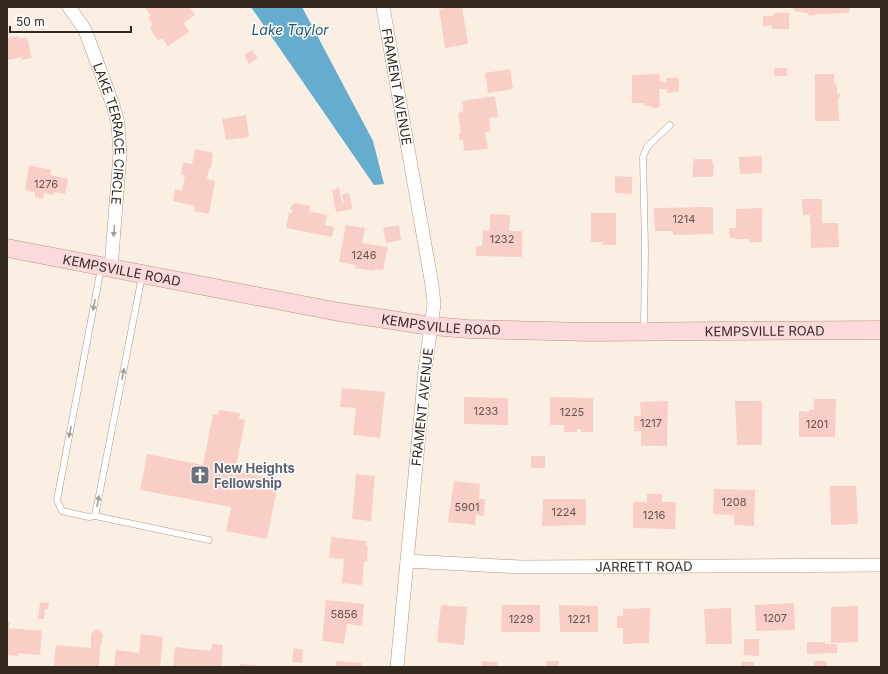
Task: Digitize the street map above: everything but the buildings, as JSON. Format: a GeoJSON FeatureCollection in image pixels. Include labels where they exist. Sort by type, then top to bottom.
{"type":"FeatureCollection","features":[{"type":"Feature","properties":{"kind":"main road","name":"KEMPSVILLE ROAD"},"geometry":{"type":"LineString","coordinates":[[7,248],[339,312],[431,326],[469,329],[589,332],[881,330]]}},
{"type":"Feature","properties":{"kind":"street","name":"LAKE TERRACE CIRCLE"},"geometry":{"type":"LineString","coordinates":[[69,7],[85,30],[113,105],[118,124],[120,154],[106,267]]}},
{"type":"Feature","properties":{"kind":"street","name":"FRAMENT AVENUE"},"geometry":{"type":"LineString","coordinates":[[383,7],[434,304],[425,370],[397,667]]}},
{"type":"Feature","properties":{"kind":"street","name":"JARRETT ROAD"},"geometry":{"type":"LineString","coordinates":[[407,561],[520,567],[881,565]]}},
{"type":"Feature","properties":{"kind":"lane"},"geometry":{"type":"LineString","coordinates":[[644,332],[645,249],[643,157],[646,147],[670,125]]}},
{"type":"Feature","properties":{"kind":"lane"},"geometry":{"type":"LineString","coordinates":[[106,267],[57,500],[62,511],[89,517],[95,516],[209,540]]}},
{"type":"Feature","properties":{"kind":"lane"},"geometry":{"type":"LineString","coordinates":[[95,516],[142,274]]}},
{"type":"Feature","properties":{"kind":"water","name":"Lake Taylor"},"geometry":{"type":"Polygon","coordinates":[[[251,7],[302,7],[373,141],[384,184],[374,185],[251,7]]]}},
{"type":"Feature","properties":{"kind":"place","name":"New Heights Fellowship"},"geometry":{"type":"Point","coordinates":[200,475]}}]}
